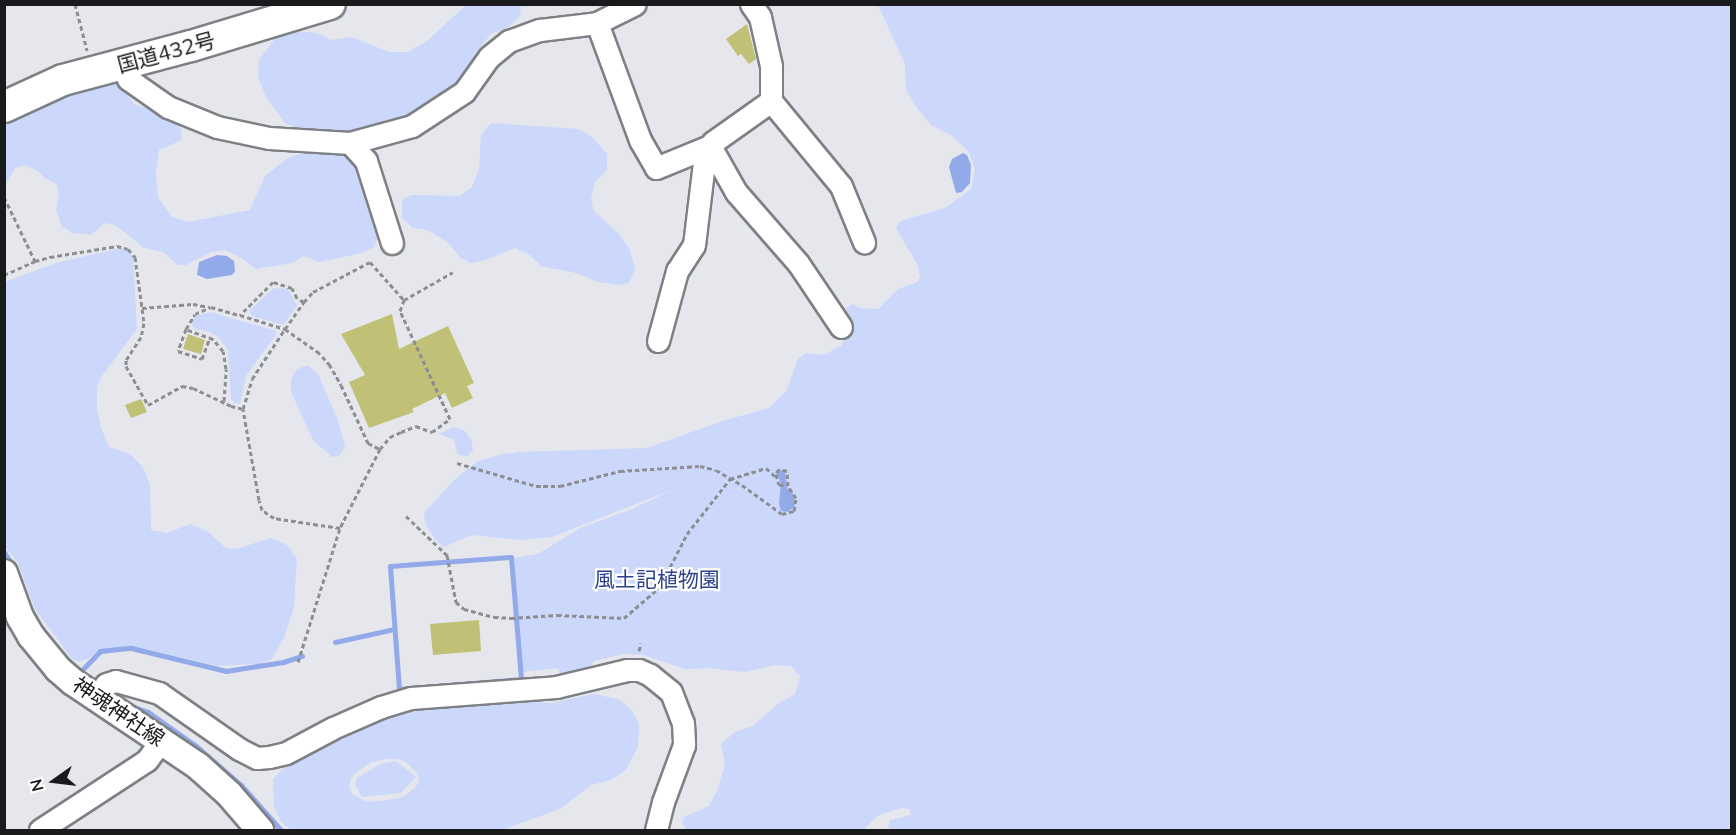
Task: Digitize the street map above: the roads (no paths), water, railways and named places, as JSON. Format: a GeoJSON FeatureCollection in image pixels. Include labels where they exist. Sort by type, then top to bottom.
{"type":"FeatureCollection","features":[{"type":"Feature","properties":{"kind":"highway","name":"国道432号"},"geometry":{"type":"LineString","coordinates":[[4,107],[63,80],[330,4]]}},
{"type":"Feature","properties":{"kind":"main road","name":"神魂神社線"},"geometry":{"type":"LineString","coordinates":[[4,573],[20,617],[31,636],[58,669],[96,698],[198,766],[229,794],[260,831]]}},
{"type":"Feature","properties":{"kind":"street"},"geometry":{"type":"LineString","coordinates":[[108,68],[168,107],[217,127],[269,138],[350,143],[412,126],[464,92],[489,57],[509,41],[540,30],[597,23],[635,4]]}},
{"type":"Feature","properties":{"kind":"street"},"geometry":{"type":"LineString","coordinates":[[752,4],[760,17],[771,66],[771,101],[841,186],[864,242]]}},
{"type":"Feature","properties":{"kind":"street"},"geometry":{"type":"LineString","coordinates":[[597,23],[640,140],[656,168],[710,146],[771,101]]}},
{"type":"Feature","properties":{"kind":"street"},"geometry":{"type":"LineString","coordinates":[[350,143],[366,161],[393,243]]}},
{"type":"Feature","properties":{"kind":"street"},"geometry":{"type":"LineString","coordinates":[[710,146],[736,192],[798,263],[842,327]]}},
{"type":"Feature","properties":{"kind":"street"},"geometry":{"type":"LineString","coordinates":[[658,341],[677,271],[694,244],[705,154],[710,146]]}},
{"type":"Feature","properties":{"kind":"street"},"geometry":{"type":"LineString","coordinates":[[96,698],[106,684],[116,681],[159,693],[239,749],[257,758],[286,753],[333,728],[381,707],[411,698],[556,687],[627,670],[639,670],[650,675],[671,692],[683,723],[684,745],[663,802],[656,831]]}},
{"type":"Feature","properties":{"kind":"street"},"geometry":{"type":"LineString","coordinates":[[40,831],[147,760],[162,740]]}},
{"type":"Feature","properties":{"kind":"water"},"geometry":{"type":"Polygon","coordinates":[[[963,153],[967,155],[971,165],[970,183],[962,192],[956,193],[949,167],[952,159],[963,153]]]}},
{"type":"Feature","properties":{"kind":"water"},"geometry":{"type":"Polygon","coordinates":[[[217,255],[227,256],[234,261],[235,271],[232,275],[207,279],[197,275],[199,262],[217,255]]]}},
{"type":"Feature","properties":{"kind":"water"},"geometry":{"type":"Polygon","coordinates":[[[785,470],[787,488],[793,493],[795,506],[788,512],[781,511],[779,504],[781,484],[777,474],[785,470]]]}},
{"type":"Feature","properties":{"kind":"waterway"},"geometry":{"type":"LineString","coordinates":[[4,552],[17,573]]}},
{"type":"Feature","properties":{"kind":"waterway"},"geometry":{"type":"LineString","coordinates":[[511,557],[521,679],[399,689],[390,566],[511,557]]}},
{"type":"Feature","properties":{"kind":"waterway"},"geometry":{"type":"LineString","coordinates":[[33,616],[48,638]]}},
{"type":"Feature","properties":{"kind":"waterway"},"geometry":{"type":"LineString","coordinates":[[335,642],[394,629]]}},
{"type":"Feature","properties":{"kind":"waterway"},"geometry":{"type":"LineString","coordinates":[[79,673],[100,651],[131,648],[226,671],[283,662],[302,656]]}},
{"type":"Feature","properties":{"kind":"waterway"},"geometry":{"type":"LineString","coordinates":[[125,704],[148,712],[196,746],[241,785],[281,830]]}},
{"type":"Feature","properties":{"kind":"park label","name":"風土記植物園"},"geometry":{"type":"Point","coordinates":[657,579]}}]}
